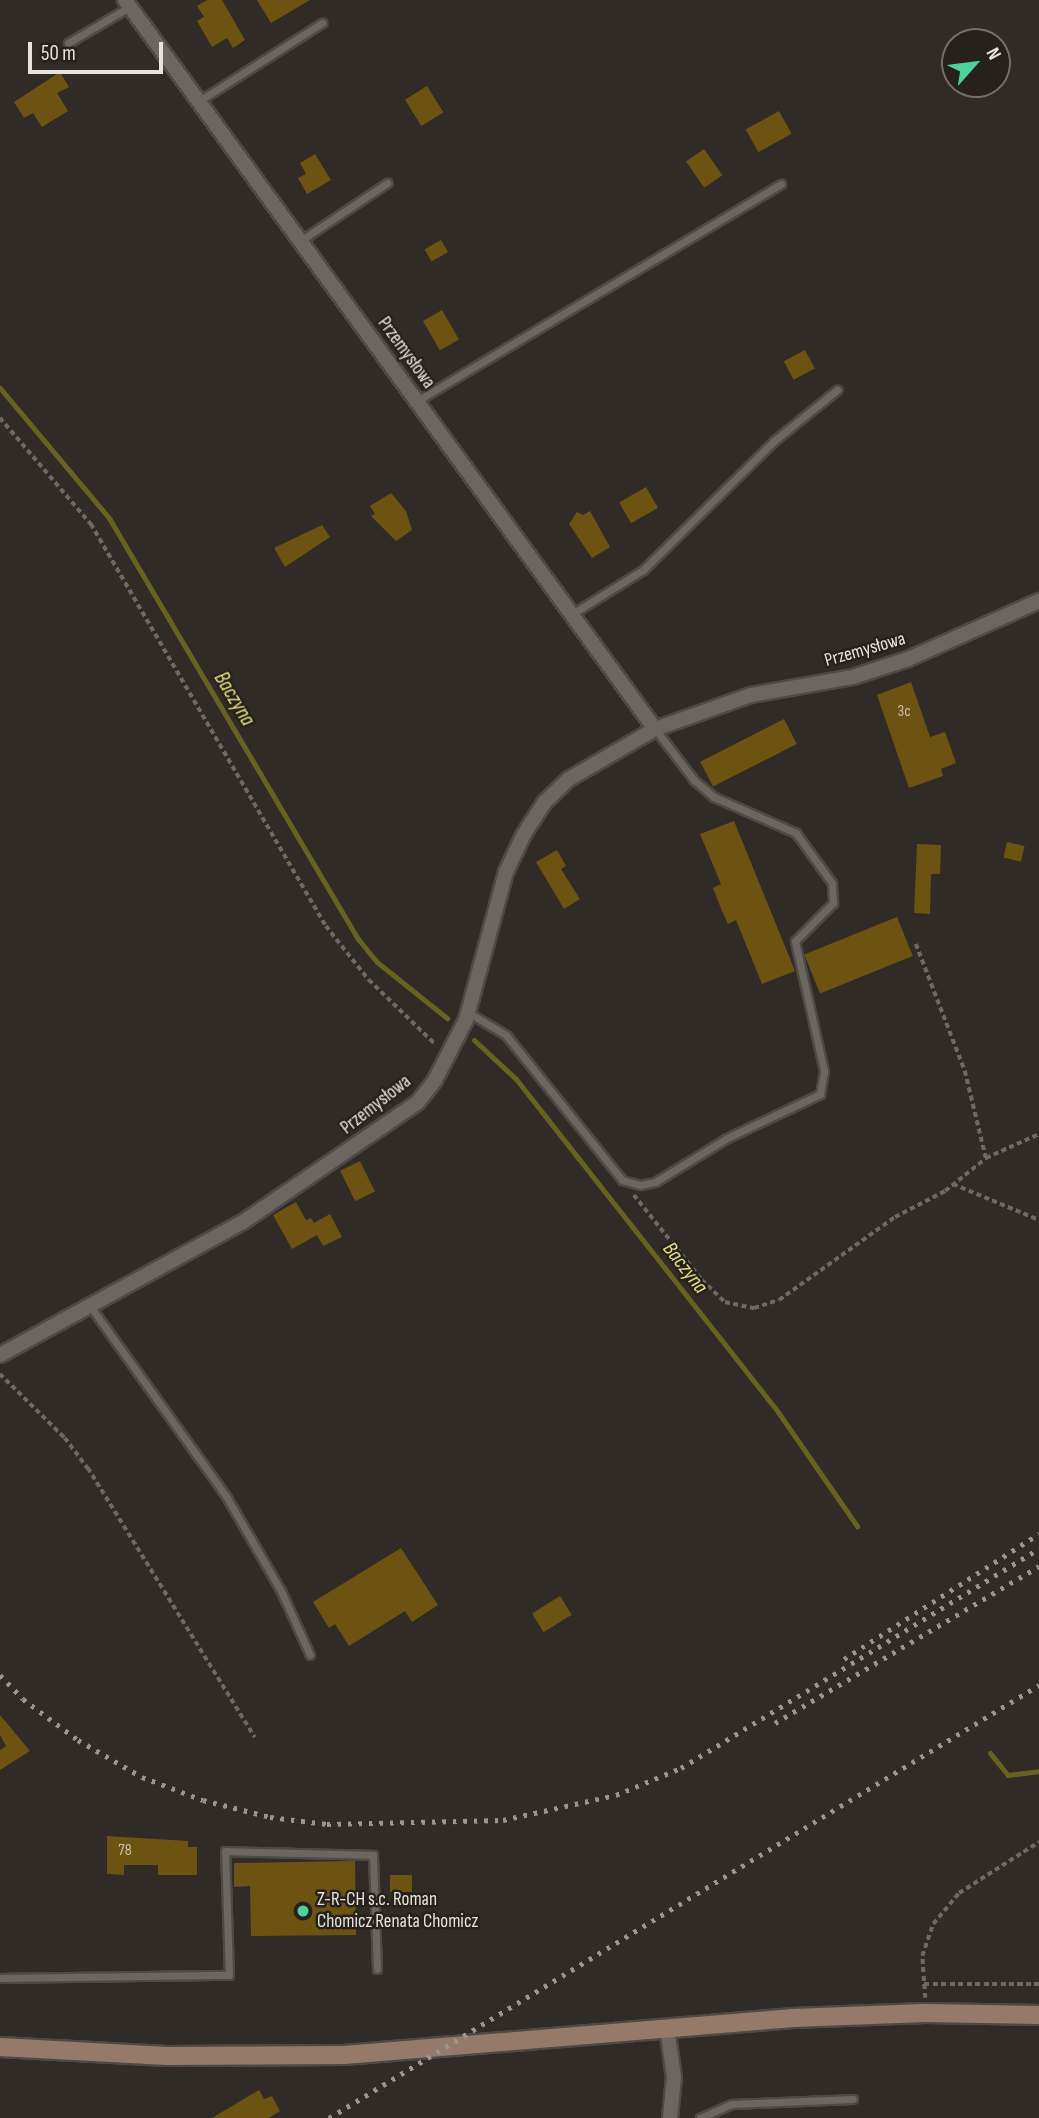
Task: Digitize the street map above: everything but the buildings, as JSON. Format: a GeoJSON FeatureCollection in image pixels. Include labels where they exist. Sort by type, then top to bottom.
{"type":"FeatureCollection","features":[{"type":"Feature","properties":{"kind":"main road"},"geometry":{"type":"LineString","coordinates":[[0,2047],[167,2056],[323,2056],[477,2047],[667,2028],[925,2013],[1039,2015]]}},
{"type":"Feature","properties":{"kind":"street","name":"Przemysłowa"},"geometry":{"type":"LineString","coordinates":[[128,3],[655,729]]}},
{"type":"Feature","properties":{"kind":"street","name":"Przemysłowa"},"geometry":{"type":"LineString","coordinates":[[0,1355],[243,1222],[394,1122],[418,1101],[447,1057],[468,1013],[506,872],[524,834],[569,779],[655,729],[751,695],[853,677],[908,659],[1039,601]]}},
{"type":"Feature","properties":{"kind":"street"},"geometry":{"type":"LineString","coordinates":[[667,2028],[674,2077],[670,2118]]}},
{"type":"Feature","properties":{"kind":"lane"},"geometry":{"type":"LineString","coordinates":[[68,43],[128,3]]}},
{"type":"Feature","properties":{"kind":"lane"},"geometry":{"type":"LineString","coordinates":[[198,101],[322,23]]}},
{"type":"Feature","properties":{"kind":"lane"},"geometry":{"type":"LineString","coordinates":[[300,241],[387,183]]}},
{"type":"Feature","properties":{"kind":"lane"},"geometry":{"type":"LineString","coordinates":[[416,401],[781,184]]}},
{"type":"Feature","properties":{"kind":"lane"},"geometry":{"type":"LineString","coordinates":[[572,615],[643,570],[775,440],[837,390]]}},
{"type":"Feature","properties":{"kind":"lane"},"geometry":{"type":"LineString","coordinates":[[468,1013],[487,1020],[506,1035],[622,1180],[640,1185],[655,1182],[727,1138],[811,1101],[825,1083],[794,941],[833,903],[832,883],[796,832],[714,797],[694,780],[655,729]]}},
{"type":"Feature","properties":{"kind":"lane"},"geometry":{"type":"LineString","coordinates":[[90,1306],[226,1496],[281,1591],[310,1656]]}},
{"type":"Feature","properties":{"kind":"lane"},"geometry":{"type":"LineString","coordinates":[[0,1978],[229,1975],[225,1852],[373,1854],[377,1969]]}},
{"type":"Feature","properties":{"kind":"lane"},"geometry":{"type":"LineString","coordinates":[[700,2118],[732,2104],[853,2099]]}},
{"type":"Feature","properties":{"kind":"path"},"geometry":{"type":"LineString","coordinates":[[0,418],[92,524],[180,681],[333,936],[369,980],[447,1057]]}},
{"type":"Feature","properties":{"kind":"path"},"geometry":{"type":"LineString","coordinates":[[916,944],[965,1071],[986,1158]]}},
{"type":"Feature","properties":{"kind":"path"},"geometry":{"type":"LineString","coordinates":[[622,1180],[702,1280],[725,1302],[754,1308],[779,1300],[895,1217],[953,1184],[986,1158],[1039,1134]]}},
{"type":"Feature","properties":{"kind":"path"},"geometry":{"type":"LineString","coordinates":[[953,1184],[1039,1220]]}},
{"type":"Feature","properties":{"kind":"path"},"geometry":{"type":"LineString","coordinates":[[0,1374],[65,1438],[88,1468],[255,1737]]}},
{"type":"Feature","properties":{"kind":"path"},"geometry":{"type":"LineString","coordinates":[[925,2013],[925,1945],[933,1924],[958,1893],[1039,1842]]}},
{"type":"Feature","properties":{"kind":"path"},"geometry":{"type":"LineString","coordinates":[[924,1984],[1039,1984]]}},
{"type":"Feature","properties":{"kind":"waterway","name":"Baczyna"},"geometry":{"type":"LineString","coordinates":[[0,388],[109,518],[359,940],[377,962],[447,1018]]}},
{"type":"Feature","properties":{"kind":"waterway","name":"Baczyna"},"geometry":{"type":"LineString","coordinates":[[474,1040],[516,1079],[778,1412],[857,1526]]}},
{"type":"Feature","properties":{"kind":"waterway","name":"Baczyna"},"geometry":{"type":"LineString","coordinates":[[990,1753],[1008,1775],[1039,1771]]}},
{"type":"Feature","properties":{"kind":"railway"},"geometry":{"type":"LineString","coordinates":[[844,1659],[1039,1534]]}},
{"type":"Feature","properties":{"kind":"railway"},"geometry":{"type":"LineString","coordinates":[[0,1675],[23,1699],[78,1740],[142,1777],[203,1800],[270,1817],[327,1824],[503,1820],[616,1795],[681,1768],[1039,1549]]}},
{"type":"Feature","properties":{"kind":"railway"},"geometry":{"type":"LineString","coordinates":[[775,1723],[1039,1566]]}},
{"type":"Feature","properties":{"kind":"railway"},"geometry":{"type":"LineString","coordinates":[[329,2118],[1039,1685]]}},
{"type":"Feature","properties":{"kind":"place","name":"Z-R-CH s.c. Roman Chomicz Renata Chomicz"},"geometry":{"type":"Point","coordinates":[303,1911]}}]}
